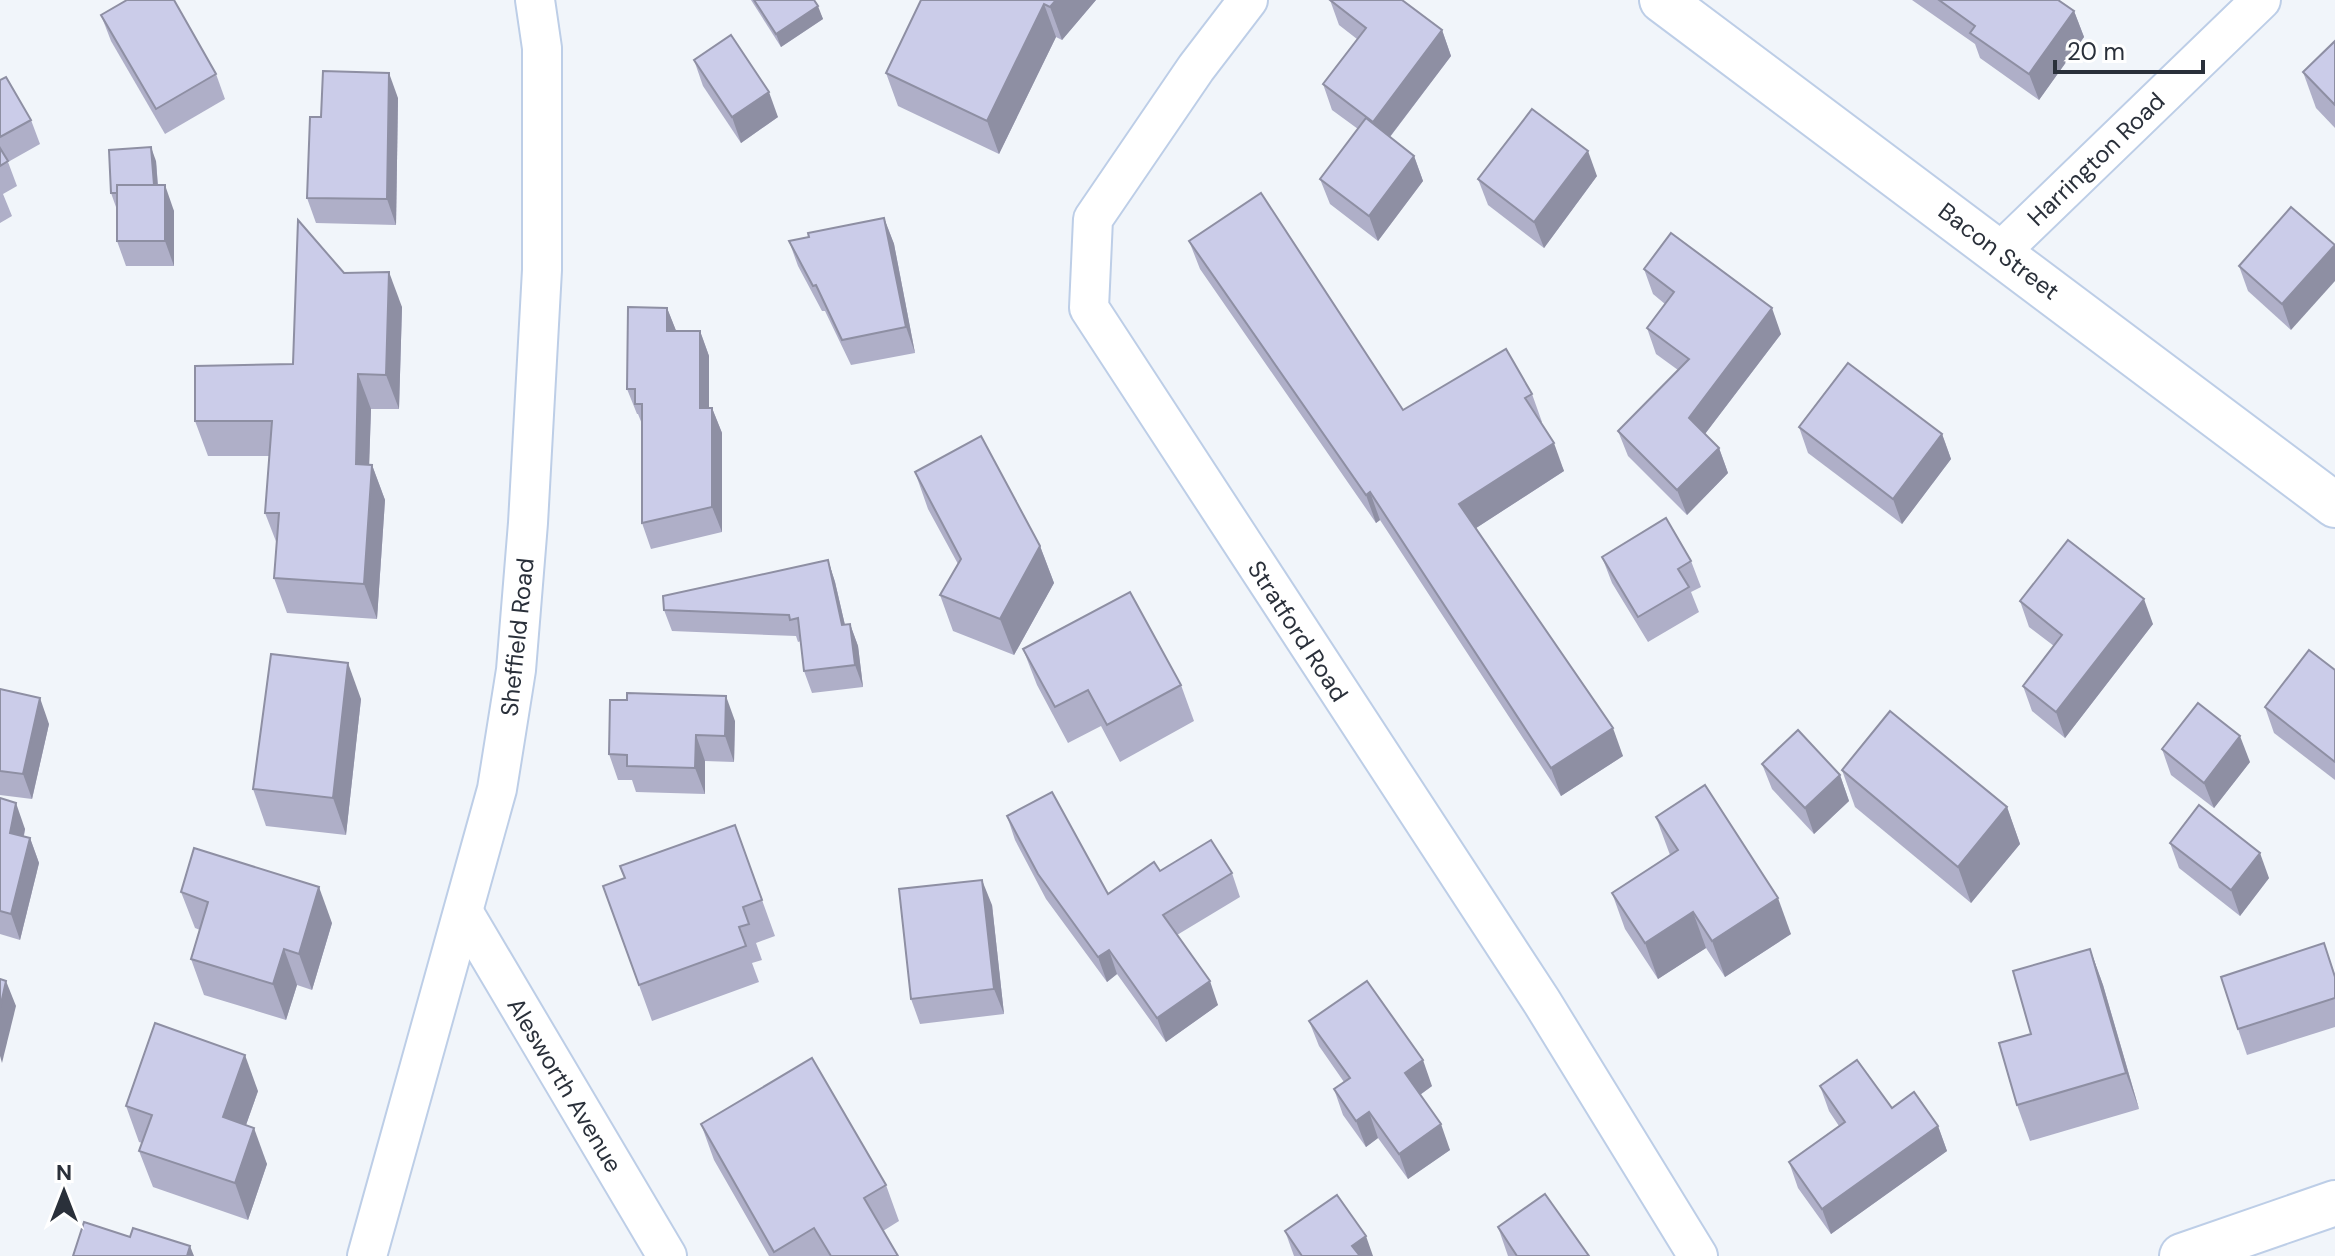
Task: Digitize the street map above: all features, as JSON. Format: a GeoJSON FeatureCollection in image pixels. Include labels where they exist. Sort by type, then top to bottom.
{"type":"FeatureCollection","features":[{"type":"Feature","properties":{"kind":"street","name":"Sheffield Road"},"geometry":{"type":"LineString","coordinates":[[367,1256],[497,789],[516,670],[528,523],[542,254],[542,48],[535,0]]}},
{"type":"Feature","properties":{"kind":"street","name":"Stratford Road"},"geometry":{"type":"LineString","coordinates":[[1248,0],[1196,68],[1093,219],[1089,308],[1542,1002],[1698,1256]]}},
{"type":"Feature","properties":{"kind":"street","name":"Bacon Street"},"geometry":{"type":"LineString","coordinates":[[1662,0],[2335,505]]}},
{"type":"Feature","properties":{"kind":"street","name":"Harrington Road"},"geometry":{"type":"LineString","coordinates":[[2000,252],[2261,0]]}},
{"type":"Feature","properties":{"kind":"street","name":"Alesworth Avenue"},"geometry":{"type":"LineString","coordinates":[[464,913],[667,1256]]}},
{"type":"Feature","properties":{"kind":"street"},"geometry":{"type":"LineString","coordinates":[[2182,1256],[2335,1203]]}},
{"type":"Feature","properties":{"kind":"building"},"geometry":{"type":"Polygon","coordinates":[[[127,0],[174,0],[216,74],[156,109],[101,15],[127,0]]]}},
{"type":"Feature","properties":{"kind":"building"},"geometry":{"type":"Polygon","coordinates":[[[754,0],[814,0],[818,6],[776,34],[754,0]]]}},
{"type":"Feature","properties":{"kind":"building"},"geometry":{"type":"Polygon","coordinates":[[[921,0],[1056,0],[1050,7],[1044,4],[987,121],[886,73],[921,0]]]}},
{"type":"Feature","properties":{"kind":"building"},"geometry":{"type":"Polygon","coordinates":[[[1330,0],[1402,0],[1442,30],[1373,122],[1323,84],[1366,28],[1330,0]]]}},
{"type":"Feature","properties":{"kind":"building"},"geometry":{"type":"Polygon","coordinates":[[[1939,0],[2058,0],[2074,11],[2029,74],[1970,33],[1975,26],[1939,0]]]}},
{"type":"Feature","properties":{"kind":"building"},"geometry":{"type":"Polygon","coordinates":[[[731,35],[769,92],[732,117],[694,60],[731,35]]]}},
{"type":"Feature","properties":{"kind":"building"},"geometry":{"type":"Polygon","coordinates":[[[2335,41],[2335,105],[2303,72],[2335,41]]]}},
{"type":"Feature","properties":{"kind":"building"},"geometry":{"type":"Polygon","coordinates":[[[323,71],[389,73],[387,199],[307,198],[310,117],[321,117],[323,71]]]}},
{"type":"Feature","properties":{"kind":"building"},"geometry":{"type":"Polygon","coordinates":[[[6,77],[31,120],[0,137],[0,80],[6,77]]]}},
{"type":"Feature","properties":{"kind":"building"},"geometry":{"type":"Polygon","coordinates":[[[1532,109],[1588,151],[1534,222],[1478,179],[1532,109]]]}},
{"type":"Feature","properties":{"kind":"building"},"geometry":{"type":"Polygon","coordinates":[[[1366,118],[1414,156],[1369,216],[1320,179],[1366,118]]]}},
{"type":"Feature","properties":{"kind":"building"},"geometry":{"type":"Polygon","coordinates":[[[151,147],[154,185],[117,185],[117,193],[111,193],[109,150],[151,147]]]}},
{"type":"Feature","properties":{"kind":"building"},"geometry":{"type":"Polygon","coordinates":[[[0,148],[8,161],[0,166],[0,148]]]}},
{"type":"Feature","properties":{"kind":"building"},"geometry":{"type":"Polygon","coordinates":[[[117,185],[165,185],[165,241],[117,241],[117,185]]]}},
{"type":"Feature","properties":{"kind":"building"},"geometry":{"type":"Polygon","coordinates":[[[1261,193],[1403,410],[1506,349],[1532,394],[1525,398],[1554,443],[1459,504],[1613,728],[1551,768],[1370,492],[1366,495],[1189,241],[1261,193]]]}},
{"type":"Feature","properties":{"kind":"building"},"geometry":{"type":"Polygon","coordinates":[[[2291,207],[2335,245],[2282,304],[2239,266],[2291,207]]]}},
{"type":"Feature","properties":{"kind":"building"},"geometry":{"type":"Polygon","coordinates":[[[884,218],[906,327],[842,340],[816,285],[813,286],[789,241],[809,237],[808,233],[884,218]]]}},
{"type":"Feature","properties":{"kind":"building"},"geometry":{"type":"Polygon","coordinates":[[[298,220],[344,273],[389,272],[386,375],[358,374],[356,464],[372,465],[364,584],[274,578],[279,513],[265,513],[272,421],[195,421],[195,366],[293,364],[298,220]]]}},
{"type":"Feature","properties":{"kind":"building"},"geometry":{"type":"Polygon","coordinates":[[[1671,233],[1772,308],[1689,418],[1719,448],[1677,490],[1618,431],[1689,359],[1647,328],[1674,292],[1644,269],[1671,233]]]}},
{"type":"Feature","properties":{"kind":"building"},"geometry":{"type":"Polygon","coordinates":[[[628,307],[667,308],[667,331],[700,331],[700,408],[712,408],[712,507],[642,523],[642,404],[635,404],[635,389],[627,389],[628,307]]]}},
{"type":"Feature","properties":{"kind":"building"},"geometry":{"type":"Polygon","coordinates":[[[1848,363],[1942,434],[1893,499],[1799,427],[1848,363]]]}},
{"type":"Feature","properties":{"kind":"building"},"geometry":{"type":"Polygon","coordinates":[[[981,436],[1040,546],[1000,619],[940,595],[961,559],[915,472],[981,436]]]}},
{"type":"Feature","properties":{"kind":"building"},"geometry":{"type":"Polygon","coordinates":[[[1666,518],[1691,561],[1678,569],[1689,587],[1638,617],[1602,557],[1666,518]]]}},
{"type":"Feature","properties":{"kind":"building"},"geometry":{"type":"Polygon","coordinates":[[[2068,540],[2144,599],[2056,712],[2023,686],[2062,635],[2020,601],[2068,540]]]}},
{"type":"Feature","properties":{"kind":"building"},"geometry":{"type":"Polygon","coordinates":[[[828,560],[842,625],[850,624],[855,665],[804,671],[798,618],[790,620],[789,615],[664,610],[663,596],[828,560]]]}},
{"type":"Feature","properties":{"kind":"building"},"geometry":{"type":"Polygon","coordinates":[[[1130,592],[1181,685],[1107,725],[1088,690],[1055,707],[1023,649],[1130,592]]]}},
{"type":"Feature","properties":{"kind":"building"},"geometry":{"type":"Polygon","coordinates":[[[2309,650],[2335,670],[2335,762],[2265,707],[2309,650]]]}},
{"type":"Feature","properties":{"kind":"building"},"geometry":{"type":"Polygon","coordinates":[[[271,654],[348,663],[333,798],[253,789],[271,654]]]}},
{"type":"Feature","properties":{"kind":"building"},"geometry":{"type":"Polygon","coordinates":[[[0,689],[40,698],[23,774],[0,771],[0,689]]]}},
{"type":"Feature","properties":{"kind":"building"},"geometry":{"type":"Polygon","coordinates":[[[627,693],[726,696],[725,736],[696,735],[695,768],[627,766],[627,755],[609,754],[610,700],[627,700],[627,693]]]}},
{"type":"Feature","properties":{"kind":"building"},"geometry":{"type":"Polygon","coordinates":[[[2198,703],[2240,736],[2204,783],[2162,749],[2198,703]]]}},
{"type":"Feature","properties":{"kind":"building"},"geometry":{"type":"Polygon","coordinates":[[[1890,711],[2007,807],[1958,867],[1842,770],[1890,711]]]}},
{"type":"Feature","properties":{"kind":"building"},"geometry":{"type":"Polygon","coordinates":[[[1798,730],[1840,775],[1805,808],[1762,764],[1798,730]]]}},
{"type":"Feature","properties":{"kind":"building"},"geometry":{"type":"Polygon","coordinates":[[[1705,785],[1778,898],[1712,941],[1693,912],[1645,943],[1612,893],[1678,850],[1656,817],[1705,785]]]}},
{"type":"Feature","properties":{"kind":"building"},"geometry":{"type":"Polygon","coordinates":[[[1052,792],[1108,894],[1154,862],[1160,871],[1211,840],[1232,873],[1163,915],[1210,981],[1157,1018],[1109,950],[1098,957],[1038,874],[1007,816],[1052,792]]]}},
{"type":"Feature","properties":{"kind":"building"},"geometry":{"type":"Polygon","coordinates":[[[0,798],[16,803],[10,833],[30,838],[11,914],[0,911],[0,798]]]}},
{"type":"Feature","properties":{"kind":"building"},"geometry":{"type":"Polygon","coordinates":[[[2199,805],[2260,853],[2231,890],[2170,843],[2199,805]]]}},
{"type":"Feature","properties":{"kind":"building"},"geometry":{"type":"Polygon","coordinates":[[[735,825],[762,900],[743,907],[749,924],[739,927],[746,946],[639,985],[603,886],[625,878],[620,866],[735,825]]]}},
{"type":"Feature","properties":{"kind":"building"},"geometry":{"type":"Polygon","coordinates":[[[194,848],[319,887],[299,954],[284,949],[273,984],[191,959],[208,902],[181,892],[194,848]]]}},
{"type":"Feature","properties":{"kind":"building"},"geometry":{"type":"Polygon","coordinates":[[[982,880],[994,989],[911,999],[899,889],[982,880]]]}},
{"type":"Feature","properties":{"kind":"building"},"geometry":{"type":"Polygon","coordinates":[[[2324,943],[2335,977],[2335,998],[2238,1029],[2221,977],[2324,943]]]}},
{"type":"Feature","properties":{"kind":"building"},"geometry":{"type":"Polygon","coordinates":[[[2090,949],[2126,1073],[2017,1105],[1999,1043],[2031,1034],[2013,971],[2090,949]]]}},
{"type":"Feature","properties":{"kind":"building"},"geometry":{"type":"Polygon","coordinates":[[[0,979],[6,981],[0,1008],[0,979]]]}},
{"type":"Feature","properties":{"kind":"building"},"geometry":{"type":"Polygon","coordinates":[[[1367,981],[1423,1060],[1405,1073],[1441,1124],[1399,1154],[1369,1112],[1356,1121],[1334,1089],[1350,1078],[1309,1021],[1367,981]]]}},
{"type":"Feature","properties":{"kind":"building"},"geometry":{"type":"Polygon","coordinates":[[[155,1023],[245,1055],[223,1117],[254,1128],[235,1183],[139,1151],[152,1115],[126,1106],[155,1023]]]}},
{"type":"Feature","properties":{"kind":"building"},"geometry":{"type":"Polygon","coordinates":[[[812,1058],[886,1185],[864,1198],[898,1256],[831,1256],[814,1228],[774,1252],[701,1124],[812,1058]]]}},
{"type":"Feature","properties":{"kind":"building"},"geometry":{"type":"Polygon","coordinates":[[[1857,1060],[1892,1108],[1914,1092],[1938,1126],[1822,1209],[1789,1162],[1845,1122],[1820,1086],[1857,1060]]]}},
{"type":"Feature","properties":{"kind":"building"},"geometry":{"type":"Polygon","coordinates":[[[1545,1194],[1589,1256],[1517,1256],[1498,1227],[1545,1194]]]}},
{"type":"Feature","properties":{"kind":"building"},"geometry":{"type":"Polygon","coordinates":[[[1337,1195],[1366,1236],[1352,1246],[1360,1256],[1302,1256],[1285,1231],[1337,1195]]]}},
{"type":"Feature","properties":{"kind":"building"},"geometry":{"type":"Polygon","coordinates":[[[84,1222],[130,1237],[133,1228],[190,1246],[187,1256],[73,1256],[84,1222]]]}}]}
